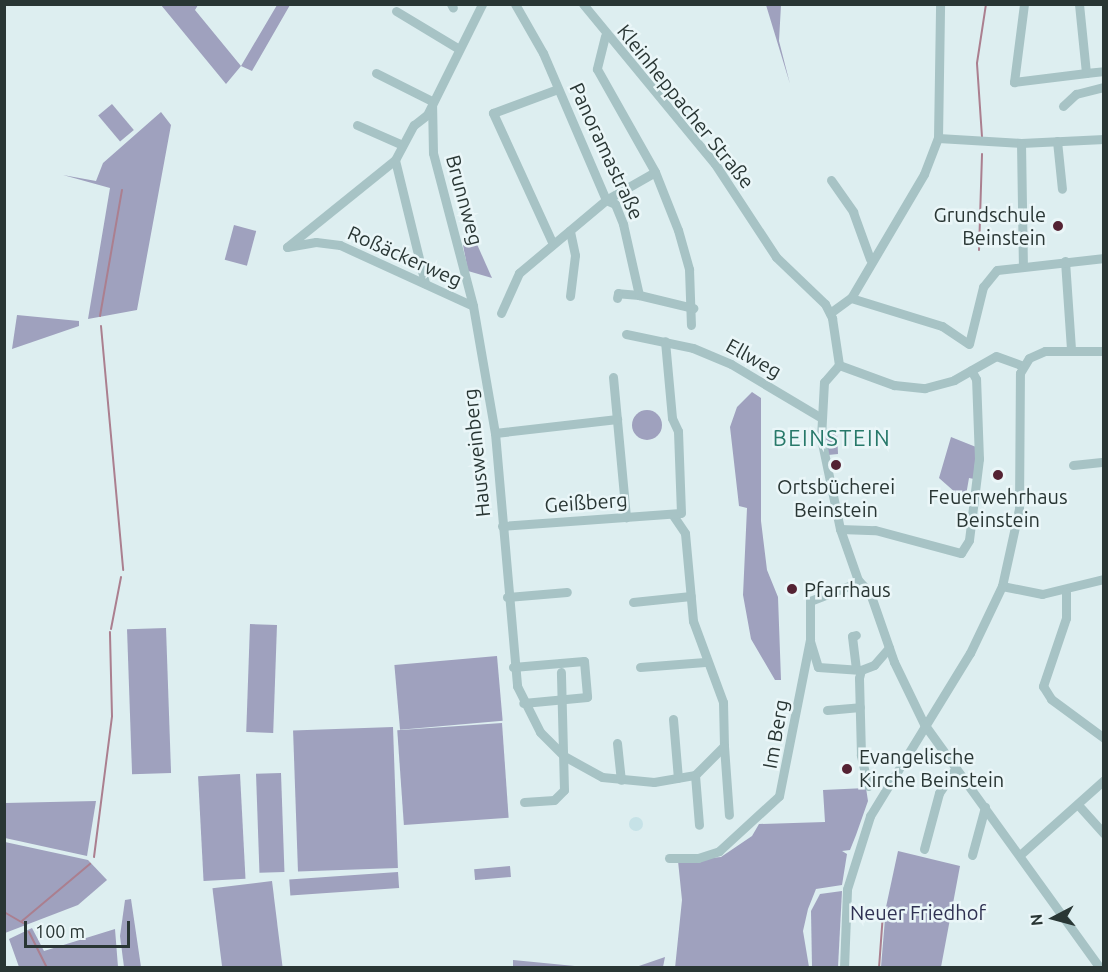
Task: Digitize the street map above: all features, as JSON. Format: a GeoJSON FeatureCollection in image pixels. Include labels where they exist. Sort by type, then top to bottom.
{"type":"FeatureCollection","features":[{"type":"Feature","properties":{"kind":"street","name":"Brunnweg"},"geometry":{"type":"LineString","coordinates":[[395,160],[400,144],[432,101],[456,47],[483,4]]}},
{"type":"Feature","properties":{"kind":"street","name":"Panoramastraße"},"geometry":{"type":"LineString","coordinates":[[515,4],[558,89],[606,200],[615,204],[623,224],[639,295]]}},
{"type":"Feature","properties":{"kind":"street","name":"Kleinheppacher Straße"},"geometry":{"type":"LineString","coordinates":[[583,4],[605,36],[714,164],[776,257],[830,313]]}},
{"type":"Feature","properties":{"kind":"street"},"geometry":{"type":"LineString","coordinates":[[838,365],[830,313],[851,297],[870,259],[924,174],[938,138],[940,4]]}},
{"type":"Feature","properties":{"kind":"street"},"geometry":{"type":"LineString","coordinates":[[1024,4],[1014,82],[1104,71]]}},
{"type":"Feature","properties":{"kind":"street"},"geometry":{"type":"LineString","coordinates":[[1079,4],[1086,73]]}},
{"type":"Feature","properties":{"kind":"street"},"geometry":{"type":"LineString","coordinates":[[396,11],[456,47]]}},
{"type":"Feature","properties":{"kind":"street"},"geometry":{"type":"LineString","coordinates":[[605,36],[597,69],[655,172],[681,240],[693,308],[691,325]]}},
{"type":"Feature","properties":{"kind":"street"},"geometry":{"type":"LineString","coordinates":[[376,73],[432,101]]}},
{"type":"Feature","properties":{"kind":"street"},"geometry":{"type":"LineString","coordinates":[[1063,106],[1076,94],[1104,87]]}},
{"type":"Feature","properties":{"kind":"street"},"geometry":{"type":"LineString","coordinates":[[552,242],[493,113],[558,89]]}},
{"type":"Feature","properties":{"kind":"street","name":"Brunnweg"},"geometry":{"type":"LineString","coordinates":[[432,101],[433,153],[473,306]]}},
{"type":"Feature","properties":{"kind":"street"},"geometry":{"type":"LineString","coordinates":[[357,125],[400,144]]}},
{"type":"Feature","properties":{"kind":"street"},"geometry":{"type":"LineString","coordinates":[[938,138],[1021,143],[1104,139]]}},
{"type":"Feature","properties":{"kind":"street"},"geometry":{"type":"LineString","coordinates":[[1057,141],[1062,189]]}},
{"type":"Feature","properties":{"kind":"street"},"geometry":{"type":"LineString","coordinates":[[1021,143],[1023,264]]}},
{"type":"Feature","properties":{"kind":"street"},"geometry":{"type":"LineString","coordinates":[[312,242],[301,232],[395,160],[425,283]]}},
{"type":"Feature","properties":{"kind":"street"},"geometry":{"type":"LineString","coordinates":[[501,313],[519,273],[552,242],[570,231],[606,200],[655,172]]}},
{"type":"Feature","properties":{"kind":"street"},"geometry":{"type":"LineString","coordinates":[[831,180],[853,212],[870,259]]}},
{"type":"Feature","properties":{"kind":"street"},"geometry":{"type":"LineString","coordinates":[[570,231],[575,255],[570,296]]}},
{"type":"Feature","properties":{"kind":"street","name":"Roßäckerweg"},"geometry":{"type":"LineString","coordinates":[[301,232],[287,247],[312,242],[340,245],[473,306]]}},
{"type":"Feature","properties":{"kind":"street"},"geometry":{"type":"LineString","coordinates":[[851,297],[942,326],[969,344],[986,282],[994,272],[1023,264],[1104,258]]}},
{"type":"Feature","properties":{"kind":"street"},"geometry":{"type":"LineString","coordinates":[[1065,261],[1071,350]]}},
{"type":"Feature","properties":{"kind":"street"},"geometry":{"type":"LineString","coordinates":[[617,298],[618,294],[639,295],[693,308]]}},
{"type":"Feature","properties":{"kind":"street","name":"Hausweinberg"},"geometry":{"type":"LineString","coordinates":[[473,306],[495,433],[513,667],[523,703],[564,756],[621,780],[678,778],[694,775]]}},
{"type":"Feature","properties":{"kind":"street","name":"Ellweg"},"geometry":{"type":"LineString","coordinates":[[626,334],[665,341],[731,364],[820,417]]}},
{"type":"Feature","properties":{"kind":"street"},"geometry":{"type":"LineString","coordinates":[[665,341],[672,418],[678,431],[684,500],[681,513],[672,514],[685,533],[691,596],[705,662],[723,702],[729,816]]}},
{"type":"Feature","properties":{"kind":"street"},"geometry":{"type":"LineString","coordinates":[[844,968],[847,889],[860,841],[881,791],[970,653],[1002,586],[1019,509],[1017,394],[1023,366],[1037,353],[1071,350],[1104,351]]}},
{"type":"Feature","properties":{"kind":"street"},"geometry":{"type":"LineString","coordinates":[[838,365],[868,378],[919,388],[945,384],[1000,356],[1023,366]]}},
{"type":"Feature","properties":{"kind":"street"},"geometry":{"type":"LineString","coordinates":[[838,365],[825,377],[820,417],[840,529],[860,582],[870,593],[889,648],[924,724],[1021,854],[1100,968]]}},
{"type":"Feature","properties":{"kind":"street"},"geometry":{"type":"LineString","coordinates":[[840,529],[875,530],[961,553],[969,540],[979,459],[976,379],[971,370]]}},
{"type":"Feature","properties":{"kind":"street"},"geometry":{"type":"LineString","coordinates":[[613,377],[626,517]]}},
{"type":"Feature","properties":{"kind":"street"},"geometry":{"type":"LineString","coordinates":[[495,433],[617,419]]}},
{"type":"Feature","properties":{"kind":"street"},"geometry":{"type":"LineString","coordinates":[[1073,465],[1104,462]]}},
{"type":"Feature","properties":{"kind":"street","name":"Geißberg"},"geometry":{"type":"LineString","coordinates":[[502,526],[672,514]]}},
{"type":"Feature","properties":{"kind":"street"},"geometry":{"type":"LineString","coordinates":[[1002,586],[1022,592],[1066,592],[1104,579]]}},
{"type":"Feature","properties":{"kind":"street","name":"Im Berg"},"geometry":{"type":"LineString","coordinates":[[669,858],[698,858],[719,851],[779,796],[810,639],[808,606],[813,596],[860,582]]}},
{"type":"Feature","properties":{"kind":"street"},"geometry":{"type":"LineString","coordinates":[[507,597],[567,592]]}},
{"type":"Feature","properties":{"kind":"street"},"geometry":{"type":"LineString","coordinates":[[1066,592],[1064,629],[1043,686],[1051,699],[1104,738]]}},
{"type":"Feature","properties":{"kind":"street"},"geometry":{"type":"LineString","coordinates":[[633,602],[691,596]]}},
{"type":"Feature","properties":{"kind":"street"},"geometry":{"type":"LineString","coordinates":[[856,635],[852,636],[859,669],[861,755],[868,786]]}},
{"type":"Feature","properties":{"kind":"street"},"geometry":{"type":"LineString","coordinates":[[810,639],[818,667],[859,669],[874,665],[889,648]]}},
{"type":"Feature","properties":{"kind":"street"},"geometry":{"type":"LineString","coordinates":[[513,667],[584,661],[587,698],[523,703]]}},
{"type":"Feature","properties":{"kind":"street"},"geometry":{"type":"LineString","coordinates":[[640,667],[705,662]]}},
{"type":"Feature","properties":{"kind":"street"},"geometry":{"type":"LineString","coordinates":[[524,802],[554,800],[564,790],[561,672]]}},
{"type":"Feature","properties":{"kind":"street"},"geometry":{"type":"LineString","coordinates":[[827,710],[860,707]]}},
{"type":"Feature","properties":{"kind":"street"},"geometry":{"type":"LineString","coordinates":[[673,719],[678,778]]}},
{"type":"Feature","properties":{"kind":"street"},"geometry":{"type":"LineString","coordinates":[[617,743],[621,780]]}},
{"type":"Feature","properties":{"kind":"street"},"geometry":{"type":"LineString","coordinates":[[699,825],[694,775],[724,746]]}},
{"type":"Feature","properties":{"kind":"street"},"geometry":{"type":"LineString","coordinates":[[924,849],[939,793],[956,768]]}},
{"type":"Feature","properties":{"kind":"street"},"geometry":{"type":"LineString","coordinates":[[1021,854],[1080,807],[1104,780]]}},
{"type":"Feature","properties":{"kind":"street"},"geometry":{"type":"LineString","coordinates":[[972,855],[985,807]]}},
{"type":"Feature","properties":{"kind":"street"},"geometry":{"type":"LineString","coordinates":[[1080,807],[1104,834]]}},
{"type":"Feature","properties":{"kind":"green space"},"geometry":{"type":"Polygon","coordinates":[[[161,5],[198,5],[195,10],[241,66],[226,84],[161,5]]]}},
{"type":"Feature","properties":{"kind":"green space"},"geometry":{"type":"Polygon","coordinates":[[[277,5],[290,5],[252,71],[241,66],[277,5]]]}},
{"type":"Feature","properties":{"kind":"green space"},"geometry":{"type":"Polygon","coordinates":[[[766,5],[781,5],[779,41],[790,84],[766,5]]]}},
{"type":"Feature","properties":{"kind":"green space"},"geometry":{"type":"Polygon","coordinates":[[[112,104],[134,130],[120,142],[98,116],[112,104]]]}},
{"type":"Feature","properties":{"kind":"green space"},"geometry":{"type":"Polygon","coordinates":[[[161,112],[171,125],[137,310],[88,319],[110,188],[63,175],[96,181],[103,163],[161,112]]]}},
{"type":"Feature","properties":{"kind":"green space"},"geometry":{"type":"Polygon","coordinates":[[[234,225],[256,231],[247,266],[225,260],[234,225]]]}},
{"type":"Feature","properties":{"kind":"green space"},"geometry":{"type":"Polygon","coordinates":[[[476,242],[492,278],[468,271],[463,245],[476,242]]]}},
{"type":"Feature","properties":{"kind":"green space"},"geometry":{"type":"Polygon","coordinates":[[[17,315],[79,321],[79,326],[12,349],[17,315]]]}},
{"type":"Feature","properties":{"kind":"green space"},"geometry":{"type":"Polygon","coordinates":[[[752,392],[761,398],[761,521],[767,570],[778,597],[781,680],[775,680],[751,639],[743,595],[747,508],[739,506],[730,427],[737,407],[752,392]]]}},
{"type":"Feature","properties":{"kind":"green space"},"geometry":{"type":"Polygon","coordinates":[[[647,410],[653,411],[661,419],[661,431],[653,439],[647,440],[641,439],[633,431],[632,425],[633,419],[641,411],[647,410]]]}},
{"type":"Feature","properties":{"kind":"green space"},"geometry":{"type":"Polygon","coordinates":[[[837,432],[838,454],[828,455],[824,434],[837,432]]]}},
{"type":"Feature","properties":{"kind":"green space"},"geometry":{"type":"Polygon","coordinates":[[[951,437],[976,447],[974,479],[969,478],[965,501],[939,478],[951,437]]]}},
{"type":"Feature","properties":{"kind":"green space"},"geometry":{"type":"Polygon","coordinates":[[[250,624],[277,625],[273,733],[246,732],[250,624]]]}},
{"type":"Feature","properties":{"kind":"green space"},"geometry":{"type":"Polygon","coordinates":[[[166,628],[171,773],[132,774],[127,629],[166,628]]]}},
{"type":"Feature","properties":{"kind":"green space"},"geometry":{"type":"Polygon","coordinates":[[[497,656],[503,721],[400,730],[394,665],[497,656]]]}},
{"type":"Feature","properties":{"kind":"green space"},"geometry":{"type":"Polygon","coordinates":[[[502,723],[509,818],[404,825],[397,730],[502,723]]]}},
{"type":"Feature","properties":{"kind":"green space"},"geometry":{"type":"Polygon","coordinates":[[[393,727],[398,868],[298,871],[293,730],[393,727]]]}},
{"type":"Feature","properties":{"kind":"green space"},"geometry":{"type":"Polygon","coordinates":[[[281,773],[284,872],[259,873],[256,774],[281,773]]]}},
{"type":"Feature","properties":{"kind":"green space"},"geometry":{"type":"Polygon","coordinates":[[[240,774],[245,879],[204,881],[198,776],[240,774]]]}},
{"type":"Feature","properties":{"kind":"green space"},"geometry":{"type":"Polygon","coordinates":[[[866,788],[868,801],[856,835],[850,850],[842,851],[847,854],[842,885],[816,889],[808,909],[803,931],[809,967],[675,968],[682,900],[678,861],[721,857],[752,836],[759,824],[825,822],[823,790],[866,788]]]}},
{"type":"Feature","properties":{"kind":"green space"},"geometry":{"type":"Polygon","coordinates":[[[96,801],[87,856],[5,838],[5,803],[96,801]]]}},
{"type":"Feature","properties":{"kind":"green space"},"geometry":{"type":"Polygon","coordinates":[[[5,842],[88,860],[107,880],[78,905],[5,933],[5,842]]]}},
{"type":"Feature","properties":{"kind":"green space","name":"Neuer Friedhof"},"geometry":{"type":"Polygon","coordinates":[[[898,851],[960,866],[941,967],[881,967],[886,907],[898,851]]]}},
{"type":"Feature","properties":{"kind":"green space"},"geometry":{"type":"Polygon","coordinates":[[[510,866],[511,877],[475,880],[474,869],[510,866]]]}},
{"type":"Feature","properties":{"kind":"green space"},"geometry":{"type":"Polygon","coordinates":[[[398,872],[399,888],[290,896],[289,880],[398,872]]]}},
{"type":"Feature","properties":{"kind":"green space"},"geometry":{"type":"Polygon","coordinates":[[[272,881],[283,967],[222,968],[212,888],[272,881]]]}},
{"type":"Feature","properties":{"kind":"green space"},"geometry":{"type":"Polygon","coordinates":[[[842,891],[838,967],[812,967],[811,911],[820,894],[842,891]]]}},
{"type":"Feature","properties":{"kind":"green space"},"geometry":{"type":"Polygon","coordinates":[[[131,899],[141,967],[124,967],[120,936],[125,900],[131,899]]]}},
{"type":"Feature","properties":{"kind":"green space"},"geometry":{"type":"Polygon","coordinates":[[[32,928],[44,951],[115,929],[118,967],[19,967],[9,939],[32,928]]]}},
{"type":"Feature","properties":{"kind":"green space"},"geometry":{"type":"Polygon","coordinates":[[[665,957],[663,967],[636,967],[665,957]]]}},
{"type":"Feature","properties":{"kind":"green space"},"geometry":{"type":"Polygon","coordinates":[[[513,960],[585,967],[513,967],[513,960]]]}},
{"type":"Feature","properties":{"kind":"shaded area"},"geometry":{"type":"Polygon","coordinates":[[[636,817],[641,819],[643,824],[641,829],[636,831],[631,829],[629,824],[631,819],[636,817]]]}},
{"type":"Feature","properties":{"kind":"waterway"},"geometry":{"type":"LineString","coordinates":[[982,137],[977,63],[986,4]]}},
{"type":"Feature","properties":{"kind":"waterway"},"geometry":{"type":"LineString","coordinates":[[979,250],[982,154]]}},
{"type":"Feature","properties":{"kind":"waterway"},"geometry":{"type":"LineString","coordinates":[[100,316],[122,190]]}},
{"type":"Feature","properties":{"kind":"waterway"},"geometry":{"type":"LineString","coordinates":[[101,326],[123,570]]}},
{"type":"Feature","properties":{"kind":"waterway"},"geometry":{"type":"LineString","coordinates":[[111,629],[121,577]]}},
{"type":"Feature","properties":{"kind":"waterway"},"geometry":{"type":"LineString","coordinates":[[94,857],[112,716],[110,632]]}},
{"type":"Feature","properties":{"kind":"waterway"},"geometry":{"type":"LineString","coordinates":[[22,921],[90,864]]}},
{"type":"Feature","properties":{"kind":"waterway"},"geometry":{"type":"LineString","coordinates":[[4,912],[23,923]]}},
{"type":"Feature","properties":{"kind":"waterway"},"geometry":{"type":"LineString","coordinates":[[879,968],[883,913]]}},
{"type":"Feature","properties":{"kind":"waterway"},"geometry":{"type":"LineString","coordinates":[[29,932],[47,968]]}},
{"type":"Feature","properties":{"kind":"place","name":"Grundschule Beinstein"},"geometry":{"type":"Point","coordinates":[1058,226]}},
{"type":"Feature","properties":{"kind":"place","name":"Ortsbücherei Beinstein"},"geometry":{"type":"Point","coordinates":[836,465]}},
{"type":"Feature","properties":{"kind":"place","name":"Feuerwehrhaus Beinstein"},"geometry":{"type":"Point","coordinates":[998,475]}},
{"type":"Feature","properties":{"kind":"place","name":"Pfarrhaus"},"geometry":{"type":"Point","coordinates":[792,589]}},
{"type":"Feature","properties":{"kind":"place","name":"Evangelische Kirche Beinstein"},"geometry":{"type":"Point","coordinates":[847,769]}},
{"type":"Feature","properties":{"kind":"district","name":"BEINSTEIN"},"geometry":{"type":"Point","coordinates":[832,438]}}]}
